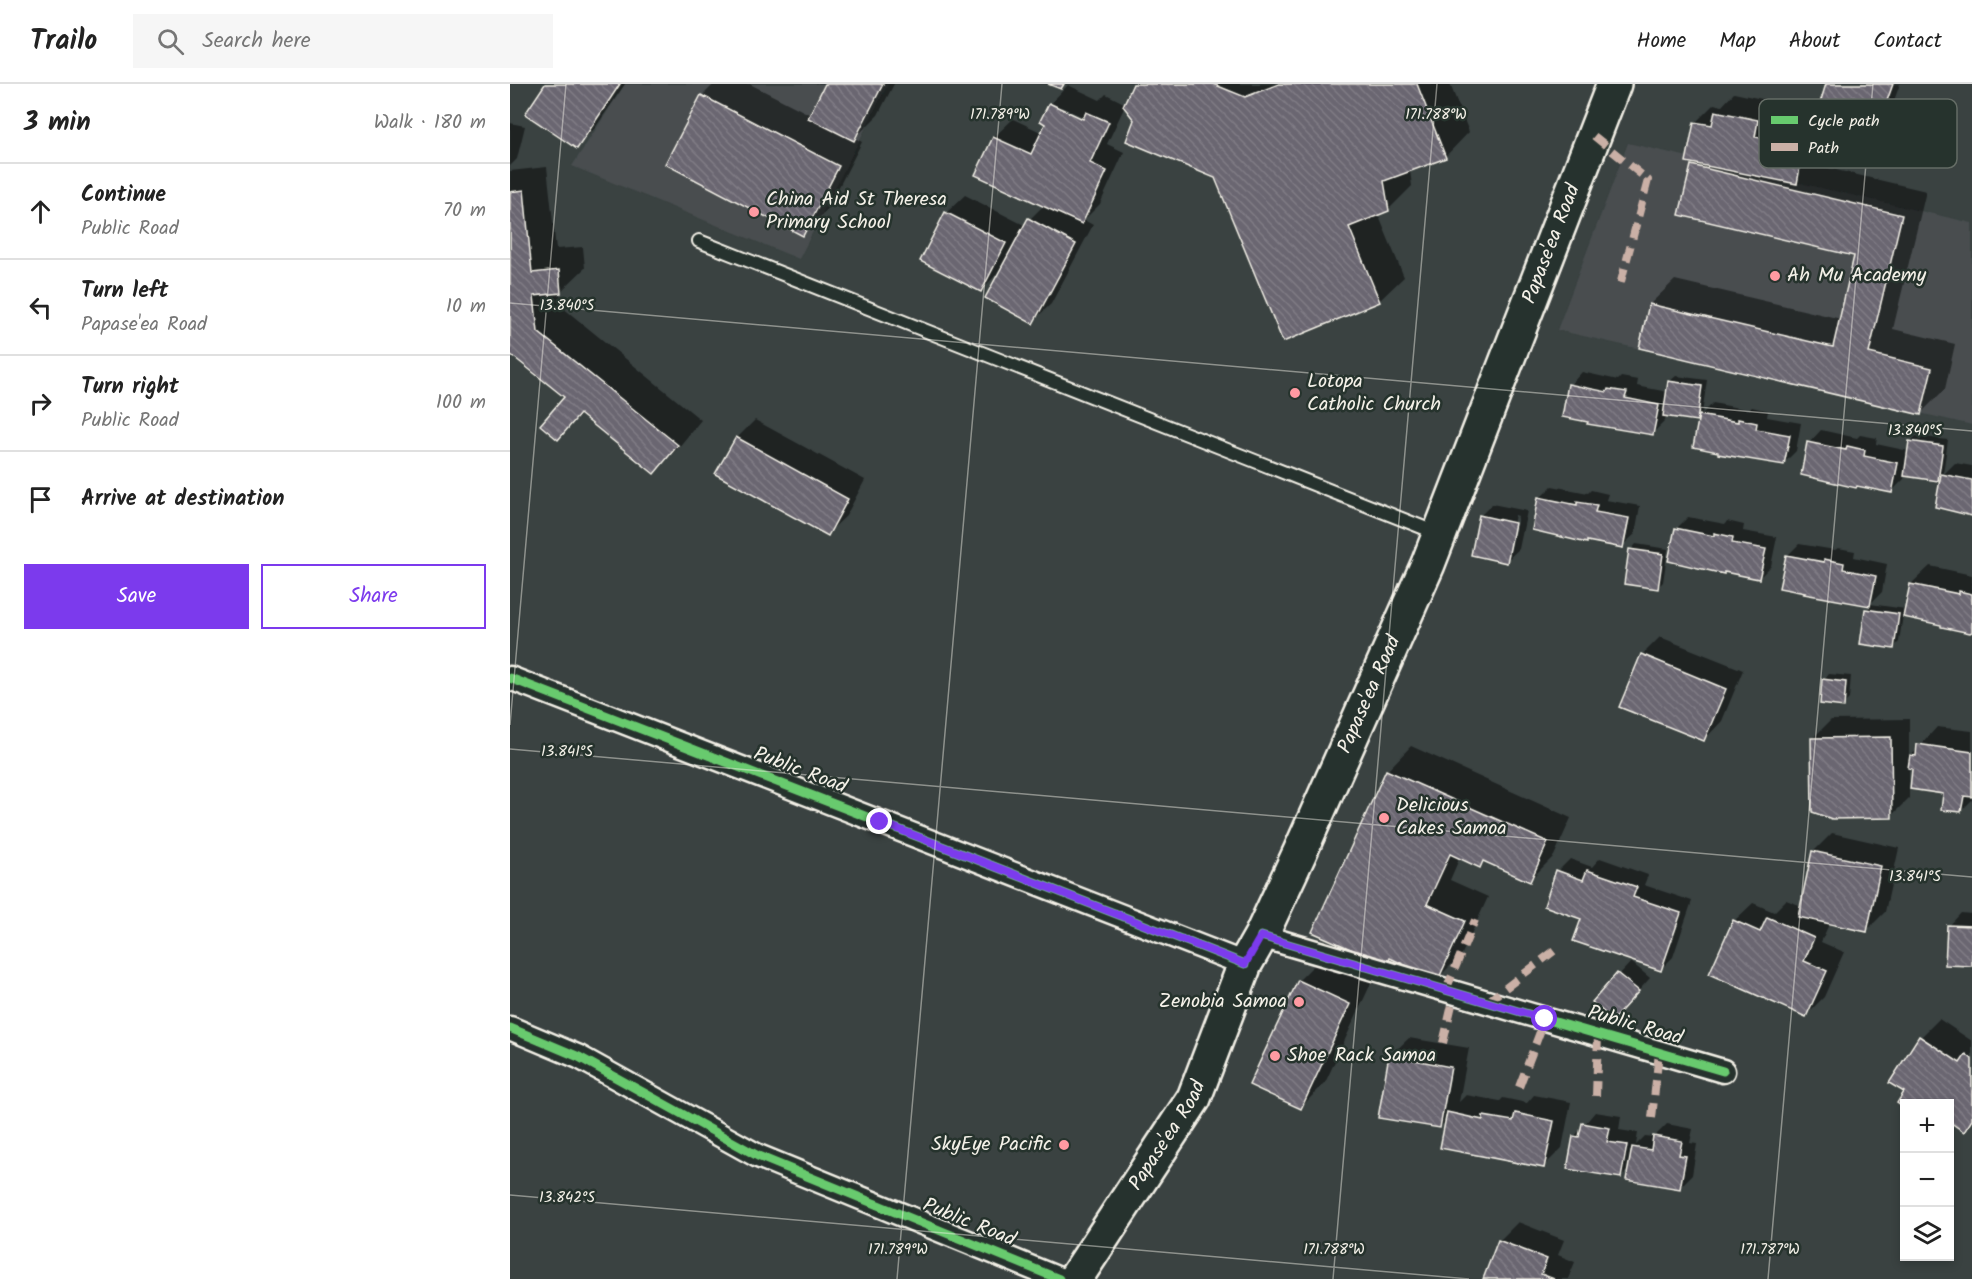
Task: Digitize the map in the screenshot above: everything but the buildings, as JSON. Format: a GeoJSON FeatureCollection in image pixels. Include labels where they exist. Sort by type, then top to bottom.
{"type":"FeatureCollection","features":[{"type":"Feature","properties":{"kind":"main road","name":"Papase'ea Road"},"geometry":{"type":"LineString","coordinates":[[1075,1279],[1194,1098],[1245,964],[1261,936],[1300,852],[1440,534],[1614,84]]}},
{"type":"Feature","properties":{"kind":"street","name":"Public Road"},"geometry":{"type":"LineString","coordinates":[[510,678],[1245,964]]}},
{"type":"Feature","properties":{"kind":"street","name":"Public Road"},"geometry":{"type":"LineString","coordinates":[[1261,936],[1724,1071]]}},
{"type":"Feature","properties":{"kind":"street","name":"Public Road"},"geometry":{"type":"LineString","coordinates":[[510,1028],[579,1057],[758,1156],[1059,1279]]}},
{"type":"Feature","properties":{"kind":"lane"},"geometry":{"type":"LineString","coordinates":[[699,241],[1440,534]]}},
{"type":"Feature","properties":{"kind":"shaded area","name":"China Aid St Theresa Primary School"},"geometry":{"type":"Polygon","coordinates":[[[625,84],[888,84],[799,259],[572,166],[625,84]]]}},
{"type":"Feature","properties":{"kind":"shaded area","name":"Ah Mu Academy"},"geometry":{"type":"Polygon","coordinates":[[[1628,143],[1972,223],[1972,425],[1557,330],[1628,143]]]}},
{"type":"Feature","properties":{"kind":"marked path"},"geometry":{"type":"LineString","coordinates":[[1594,136],[1648,180],[1619,289]]}},
{"type":"Feature","properties":{"kind":"marked path"},"geometry":{"type":"LineString","coordinates":[[1446,990],[1475,920]]}},
{"type":"Feature","properties":{"kind":"marked path"},"geometry":{"type":"LineString","coordinates":[[1487,1002],[1554,951]]}},
{"type":"Feature","properties":{"kind":"marked path"},"geometry":{"type":"LineString","coordinates":[[1443,1043],[1455,992]]}},
{"type":"Feature","properties":{"kind":"marked path"},"geometry":{"type":"LineString","coordinates":[[1519,1087],[1545,1019]]}},
{"type":"Feature","properties":{"kind":"marked path"},"geometry":{"type":"LineString","coordinates":[[1596,1096],[1598,1034]]}},
{"type":"Feature","properties":{"kind":"marked path"},"geometry":{"type":"LineString","coordinates":[[1652,1118],[1659,1052]]}},
{"type":"Feature","properties":{"kind":"cycle path"},"geometry":{"type":"LineString","coordinates":[[510,678],[1245,964]]}},
{"type":"Feature","properties":{"kind":"cycle path"},"geometry":{"type":"LineString","coordinates":[[1261,936],[1723,1071]]}},
{"type":"Feature","properties":{"kind":"cycle path"},"geometry":{"type":"LineString","coordinates":[[510,1028],[579,1057],[758,1156],[1059,1279]]}},
{"type":"Feature","properties":{"kind":"place","name":"China Aid St Theresa Primary School"},"geometry":{"type":"Point","coordinates":[754,212]}},
{"type":"Feature","properties":{"kind":"place","name":"Ah Mu Academy"},"geometry":{"type":"Point","coordinates":[1775,276]}},
{"type":"Feature","properties":{"kind":"place","name":"Lotopa Catholic Church"},"geometry":{"type":"Point","coordinates":[1295,393]}},
{"type":"Feature","properties":{"kind":"place","name":"Delicious Cakes Samoa"},"geometry":{"type":"Point","coordinates":[1384,818]}},
{"type":"Feature","properties":{"kind":"place","name":"Zenobia Samoa"},"geometry":{"type":"Point","coordinates":[1299,1002]}},
{"type":"Feature","properties":{"kind":"place","name":"Shoe Rack Samoa"},"geometry":{"type":"Point","coordinates":[1275,1056]}},
{"type":"Feature","properties":{"kind":"place","name":"SkyEye Pacific"},"geometry":{"type":"Point","coordinates":[1064,1145]}},
{"type":"Feature","properties":{"kind":"route"},"geometry":{"type":"LineString","coordinates":[[880,822],[1245,964],[1261,936],[1545,1019]]}}]}
